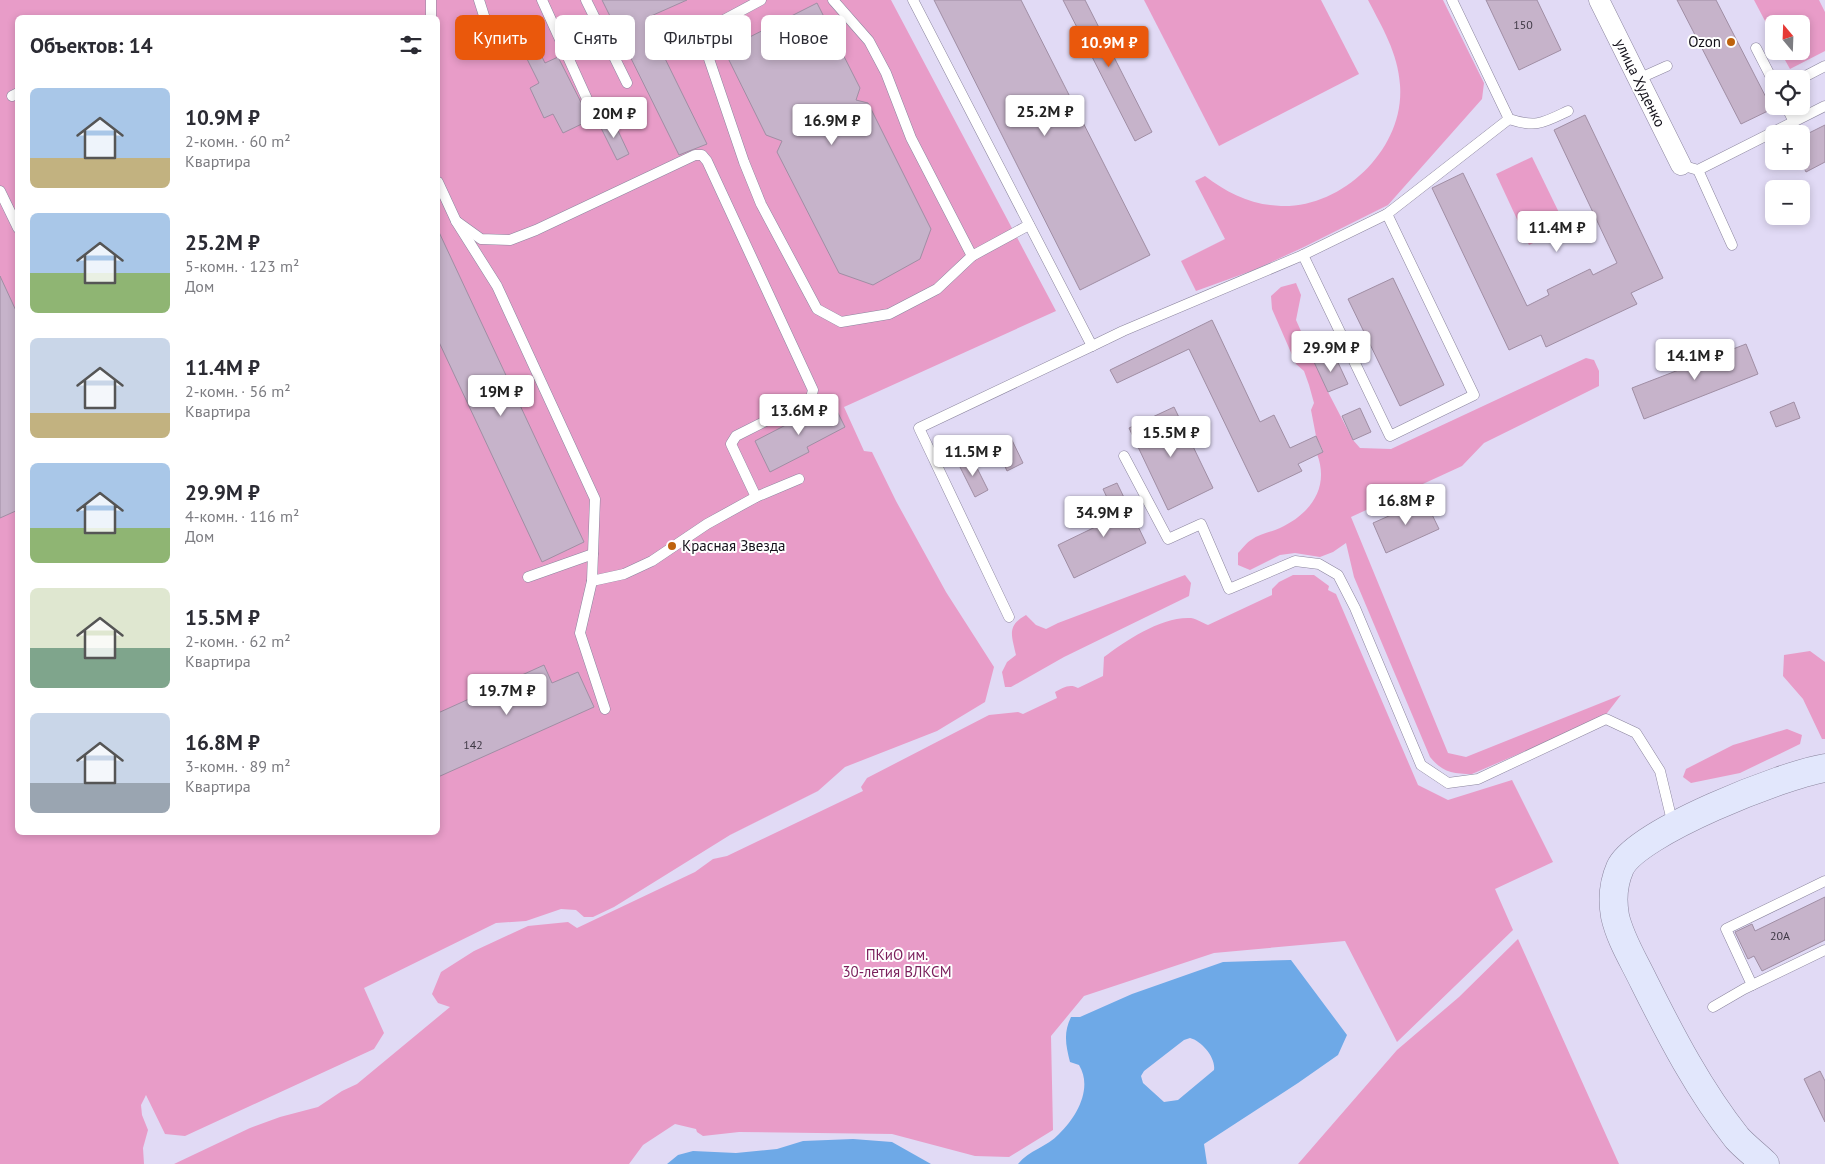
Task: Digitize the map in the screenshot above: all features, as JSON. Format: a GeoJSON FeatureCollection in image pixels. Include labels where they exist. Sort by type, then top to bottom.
{"type":"FeatureCollection","features":[{"type":"Feature","properties":{"kind":"main road"},"geometry":{"type":"LineString","coordinates":[[1765,1164],[1739,1139],[1709,1100],[1668,1030],[1623,938],[1616,917],[1613,890],[1621,866],[1642,846],[1673,826],[1782,780],[1825,768]]}},
{"type":"Feature","properties":{"kind":"street","name":"улица Худенко"},"geometry":{"type":"LineString","coordinates":[[1599,0],[1638,79],[1689,168]]}},
{"type":"Feature","properties":{"kind":"lane"},"geometry":{"type":"LineString","coordinates":[[431,0],[432,15]]}},
{"type":"Feature","properties":{"kind":"lane"},"geometry":{"type":"LineString","coordinates":[[479,0],[484,15]]}},
{"type":"Feature","properties":{"kind":"lane"},"geometry":{"type":"LineString","coordinates":[[542,0],[592,110]]}},
{"type":"Feature","properties":{"kind":"lane"},"geometry":{"type":"LineString","coordinates":[[586,0],[627,83]]}},
{"type":"Feature","properties":{"kind":"lane"},"geometry":{"type":"LineString","coordinates":[[761,0],[720,22],[704,36],[707,53],[744,162],[761,204],[817,308],[841,322],[890,314],[937,289],[972,256],[1029,225]]}},
{"type":"Feature","properties":{"kind":"lane"},"geometry":{"type":"LineString","coordinates":[[834,0],[869,41],[886,73],[911,138],[972,256]]}},
{"type":"Feature","properties":{"kind":"lane"},"geometry":{"type":"LineString","coordinates":[[913,0],[1092,346]]}},
{"type":"Feature","properties":{"kind":"lane"},"geometry":{"type":"LineString","coordinates":[[1452,0],[1509,119],[1527,125],[1548,121],[1568,111]]}},
{"type":"Feature","properties":{"kind":"lane"},"geometry":{"type":"LineString","coordinates":[[1756,48],[1767,70]]}},
{"type":"Feature","properties":{"kind":"lane"},"geometry":{"type":"LineString","coordinates":[[1638,79],[1667,66]]}},
{"type":"Feature","properties":{"kind":"lane"},"geometry":{"type":"LineString","coordinates":[[1810,74],[1825,66]]}},
{"type":"Feature","properties":{"kind":"lane"},"geometry":{"type":"LineString","coordinates":[[1732,245],[1689,168],[1794,122],[1825,106]]}},
{"type":"Feature","properties":{"kind":"lane"},"geometry":{"type":"LineString","coordinates":[[1790,115],[1794,122]]}},
{"type":"Feature","properties":{"kind":"lane"},"geometry":{"type":"LineString","coordinates":[[1009,616],[919,428],[1123,331],[1303,255],[1387,214],[1509,119]]}},
{"type":"Feature","properties":{"kind":"lane"},"geometry":{"type":"LineString","coordinates":[[456,221],[481,239],[510,240],[536,230],[695,155],[702,155],[707,161],[813,390],[811,398],[736,436],[731,444],[756,498]]}},
{"type":"Feature","properties":{"kind":"lane"},"geometry":{"type":"LineString","coordinates":[[440,186],[456,221],[497,286],[595,499],[592,581],[580,633],[605,709]]}},
{"type":"Feature","properties":{"kind":"lane"},"geometry":{"type":"LineString","coordinates":[[0,191],[15,222]]}},
{"type":"Feature","properties":{"kind":"lane"},"geometry":{"type":"LineString","coordinates":[[1303,255],[1390,436],[1474,395],[1387,214]]}},
{"type":"Feature","properties":{"kind":"lane"},"geometry":{"type":"LineString","coordinates":[[1124,456],[1168,539],[1201,524],[1230,589],[1296,561],[1319,564],[1338,575],[1356,608],[1421,765],[1425,768],[1448,783],[1478,779],[1606,719],[1636,733],[1660,772],[1673,826]]}},
{"type":"Feature","properties":{"kind":"lane"},"geometry":{"type":"LineString","coordinates":[[592,581],[624,574],[652,561],[707,524],[756,498],[800,479]]}},
{"type":"Feature","properties":{"kind":"lane"},"geometry":{"type":"LineString","coordinates":[[528,577],[593,554]]}},
{"type":"Feature","properties":{"kind":"lane"},"geometry":{"type":"LineString","coordinates":[[1752,985],[1726,929],[1825,881]]}},
{"type":"Feature","properties":{"kind":"lane"},"geometry":{"type":"LineString","coordinates":[[1713,1007],[1752,985],[1825,950]]}},
{"type":"Feature","properties":{"kind":"green space","name":"Красная Звезда"},"geometry":{"type":"Polygon","coordinates":[[[0,0],[891,0],[1056,311],[844,407],[864,451],[872,452],[896,501],[946,592],[994,667],[985,702],[937,731],[845,767],[818,791],[730,835],[614,907],[593,917],[584,917],[576,910],[561,909],[526,921],[496,923],[364,988],[384,1033],[374,1049],[185,1136],[165,1134],[146,1095],[141,1105],[142,1115],[148,1130],[143,1148],[144,1164],[0,1164],[0,0]]]}},
{"type":"Feature","properties":{"kind":"green space"},"geometry":{"type":"Polygon","coordinates":[[[1144,0],[1321,0],[1359,74],[1219,146],[1144,0]]]}},
{"type":"Feature","properties":{"kind":"green space"},"geometry":{"type":"Polygon","coordinates":[[[1368,0],[1443,0],[1484,83],[1482,99],[1388,205],[1254,270],[1196,291],[1181,261],[1225,239],[1195,181],[1205,176],[1231,193],[1250,201],[1281,206],[1304,204],[1326,197],[1347,185],[1366,170],[1381,151],[1392,131],[1399,108],[1399,73],[1393,51],[1368,0]]]}},
{"type":"Feature","properties":{"kind":"green space"},"geometry":{"type":"Polygon","coordinates":[[[1754,0],[1819,0],[1825,12],[1825,51],[1810,59],[1810,15],[1765,15],[1765,21],[1754,0]]]}},
{"type":"Feature","properties":{"kind":"green space"},"geometry":{"type":"Polygon","coordinates":[[[1785,60],[1808,60],[1790,69],[1785,60]]]}},
{"type":"Feature","properties":{"kind":"green space"},"geometry":{"type":"Polygon","coordinates":[[[1532,157],[1566,227],[1529,245],[1496,174],[1532,157]]]}},
{"type":"Feature","properties":{"kind":"green space"},"geometry":{"type":"Polygon","coordinates":[[[1296,283],[1301,295],[1296,320],[1328,392],[1353,440],[1360,448],[1391,449],[1586,358],[1594,360],[1599,371],[1599,386],[1484,443],[1462,466],[1351,517],[1448,753],[1466,757],[1621,695],[1604,717],[1472,774],[1448,771],[1439,766],[1430,757],[1354,577],[1346,543],[1333,552],[1320,557],[1295,553],[1280,555],[1250,570],[1238,565],[1238,553],[1247,543],[1258,536],[1291,522],[1308,507],[1319,489],[1321,478],[1317,454],[1323,451],[1316,436],[1311,410],[1314,403],[1304,371],[1296,364],[1272,309],[1271,296],[1281,287],[1296,283]]]}},
{"type":"Feature","properties":{"kind":"green space"},"geometry":{"type":"Polygon","coordinates":[[[1185,575],[1191,583],[1189,596],[1064,657],[1011,687],[1005,687],[1002,672],[1007,662],[1016,655],[1012,637],[1013,627],[1015,623],[1026,615],[1036,625],[1046,629],[1185,575]]]}},
{"type":"Feature","properties":{"kind":"green space","name":"ПКиО им. 30-летия ВЛКСМ"},"geometry":{"type":"Polygon","coordinates":[[[1293,575],[1314,575],[1329,586],[1328,590],[1336,594],[1418,785],[1448,800],[1512,780],[1553,862],[1495,889],[1513,930],[1397,1042],[1345,941],[1214,953],[1084,996],[1051,1036],[1053,1130],[1009,1157],[975,1156],[892,1134],[739,1132],[703,1136],[696,1129],[675,1124],[643,1145],[629,1164],[174,1164],[250,1128],[280,1117],[318,1107],[342,1091],[357,1084],[450,1007],[438,1003],[432,994],[441,972],[474,951],[528,926],[568,922],[577,928],[695,872],[713,859],[727,856],[863,791],[861,787],[867,778],[989,715],[1018,712],[1023,714],[1057,698],[1055,692],[1060,689],[1069,686],[1078,688],[1103,676],[1104,657],[1122,644],[1156,625],[1180,618],[1191,618],[1208,625],[1272,595],[1272,589],[1279,582],[1293,575]]]}},
{"type":"Feature","properties":{"kind":"green space"},"geometry":{"type":"Polygon","coordinates":[[[1810,651],[1825,662],[1825,739],[1822,739],[1803,699],[1783,676],[1784,655],[1810,651]]]}},
{"type":"Feature","properties":{"kind":"green space"},"geometry":{"type":"Polygon","coordinates":[[[1787,729],[1802,735],[1800,744],[1740,773],[1691,783],[1683,777],[1686,769],[1733,745],[1787,729]]]}},
{"type":"Feature","properties":{"kind":"green space"},"geometry":{"type":"Polygon","coordinates":[[[1518,939],[1619,1164],[1298,1164],[1397,1050],[1459,997],[1518,939]]]}},
{"type":"Feature","properties":{"kind":"water"},"geometry":{"type":"Polygon","coordinates":[[[1291,960],[1347,1035],[1338,1055],[1204,1144],[1207,1164],[1018,1164],[1027,1155],[1059,1134],[1072,1119],[1081,1102],[1084,1092],[1083,1074],[1079,1065],[1070,1062],[1066,1045],[1066,1034],[1071,1017],[1080,1017],[1132,994],[1223,962],[1291,960]],[[1190,1038],[1184,1040],[1144,1071],[1141,1076],[1143,1083],[1164,1102],[1178,1100],[1214,1070],[1213,1060],[1210,1055],[1195,1040],[1190,1038]]]}},
{"type":"Feature","properties":{"kind":"water"},"geometry":{"type":"Polygon","coordinates":[[[853,1139],[892,1142],[931,1164],[667,1164],[678,1155],[693,1151],[736,1153],[777,1149],[803,1141],[853,1139]]]}},
{"type":"Feature","properties":{"kind":"building"},"geometry":{"type":"Polygon","coordinates":[[[602,0],[687,0],[653,15],[645,15],[645,60],[666,60],[707,144],[679,155],[632,60],[635,60],[635,15],[609,15],[602,0]]]}},
{"type":"Feature","properties":{"kind":"building"},"geometry":{"type":"Polygon","coordinates":[[[934,0],[1021,0],[1150,255],[1080,290],[934,0]]]}},
{"type":"Feature","properties":{"kind":"building"},"geometry":{"type":"Polygon","coordinates":[[[1063,0],[1085,0],[1152,132],[1135,141],[1063,0]]]}},
{"type":"Feature","properties":{"kind":"building"},"geometry":{"type":"Polygon","coordinates":[[[1486,0],[1537,0],[1561,50],[1519,70],[1486,0]]]}},
{"type":"Feature","properties":{"kind":"building"},"geometry":{"type":"Polygon","coordinates":[[[1677,0],[1716,0],[1765,95],[1765,112],[1741,124],[1677,0]]]}},
{"type":"Feature","properties":{"kind":"building"},"geometry":{"type":"Polygon","coordinates":[[[817,3],[823,15],[793,15],[817,3]]]}},
{"type":"Feature","properties":{"kind":"building"},"geometry":{"type":"Polygon","coordinates":[[[761,31],[761,60],[846,60],[860,88],[856,100],[868,103],[931,229],[920,259],[873,285],[839,273],[777,152],[782,141],[766,135],[729,60],[751,60],[751,36],[761,31]]]}},
{"type":"Feature","properties":{"kind":"building"},"geometry":{"type":"Polygon","coordinates":[[[555,58],[555,60],[560,60],[590,120],[563,133],[553,114],[544,118],[530,88],[539,83],[528,60],[544,60],[545,63],[555,58]]]}},
{"type":"Feature","properties":{"kind":"building"},"geometry":{"type":"Polygon","coordinates":[[[1585,115],[1663,278],[1631,293],[1637,304],[1546,347],[1541,335],[1509,350],[1432,188],[1463,173],[1527,306],[1549,295],[1547,290],[1590,269],[1593,275],[1617,263],[1554,130],[1585,115]]]}},
{"type":"Feature","properties":{"kind":"building"},"geometry":{"type":"Polygon","coordinates":[[[612,118],[629,154],[617,160],[599,124],[612,118]]]}},
{"type":"Feature","properties":{"kind":"building"},"geometry":{"type":"Polygon","coordinates":[[[1825,125],[1825,162],[1810,170],[1810,132],[1825,125]]]}},
{"type":"Feature","properties":{"kind":"building"},"geometry":{"type":"Polygon","coordinates":[[[440,234],[584,542],[542,562],[440,344],[440,234]]]}},
{"type":"Feature","properties":{"kind":"building"},"geometry":{"type":"Polygon","coordinates":[[[0,276],[15,308],[15,511],[0,518],[0,276]]]}},
{"type":"Feature","properties":{"kind":"building"},"geometry":{"type":"Polygon","coordinates":[[[1393,278],[1444,385],[1400,406],[1348,299],[1393,278]]]}},
{"type":"Feature","properties":{"kind":"building"},"geometry":{"type":"Polygon","coordinates":[[[1212,320],[1260,422],[1274,415],[1290,448],[1316,436],[1323,452],[1298,464],[1302,471],[1258,492],[1189,349],[1117,383],[1110,370],[1212,320]]]}},
{"type":"Feature","properties":{"kind":"building"},"geometry":{"type":"Polygon","coordinates":[[[1746,344],[1758,374],[1644,419],[1632,388],[1746,344]]]}},
{"type":"Feature","properties":{"kind":"building"},"geometry":{"type":"Polygon","coordinates":[[[1334,354],[1348,384],[1328,392],[1314,362],[1334,354]]]}},
{"type":"Feature","properties":{"kind":"building"},"geometry":{"type":"Polygon","coordinates":[[[832,401],[845,427],[807,447],[809,452],[770,472],[755,441],[832,401]]]}},
{"type":"Feature","properties":{"kind":"building"},"geometry":{"type":"Polygon","coordinates":[[[1794,402],[1800,418],[1776,427],[1770,412],[1794,402]]]}},
{"type":"Feature","properties":{"kind":"building"},"geometry":{"type":"Polygon","coordinates":[[[1174,407],[1213,488],[1168,510],[1129,428],[1174,407]]]}},
{"type":"Feature","properties":{"kind":"building"},"geometry":{"type":"Polygon","coordinates":[[[1360,408],[1371,432],[1353,440],[1342,416],[1360,408]]]}},
{"type":"Feature","properties":{"kind":"building"},"geometry":{"type":"Polygon","coordinates":[[[1010,436],[1023,463],[1007,471],[995,444],[1010,436]]]}},
{"type":"Feature","properties":{"kind":"building"},"geometry":{"type":"Polygon","coordinates":[[[971,456],[988,490],[975,497],[958,463],[971,456]]]}},
{"type":"Feature","properties":{"kind":"building"},"geometry":{"type":"Polygon","coordinates":[[[1117,483],[1146,543],[1074,578],[1058,545],[1116,517],[1103,489],[1117,483]]]}},
{"type":"Feature","properties":{"kind":"building"},"geometry":{"type":"Polygon","coordinates":[[[1425,500],[1439,529],[1386,553],[1373,523],[1425,500]]]}},
{"type":"Feature","properties":{"kind":"building"},"geometry":{"type":"Polygon","coordinates":[[[544,665],[552,683],[578,672],[594,707],[440,776],[440,712],[544,665]]]}},
{"type":"Feature","properties":{"kind":"building"},"geometry":{"type":"Polygon","coordinates":[[[1825,897],[1825,940],[1762,971],[1754,956],[1748,959],[1735,932],[1752,924],[1755,931],[1825,897]]]}},
{"type":"Feature","properties":{"kind":"building"},"geometry":{"type":"Polygon","coordinates":[[[1820,1071],[1825,1081],[1825,1122],[1804,1079],[1820,1071]]]}},
{"type":"Feature","properties":{"kind":"place","name":"Ozon"},"geometry":{"type":"Point","coordinates":[1731,42]}},
{"type":"Feature","properties":{"kind":"place","name":"Красная Звезда"},"geometry":{"type":"Point","coordinates":[672,546]}}]}
